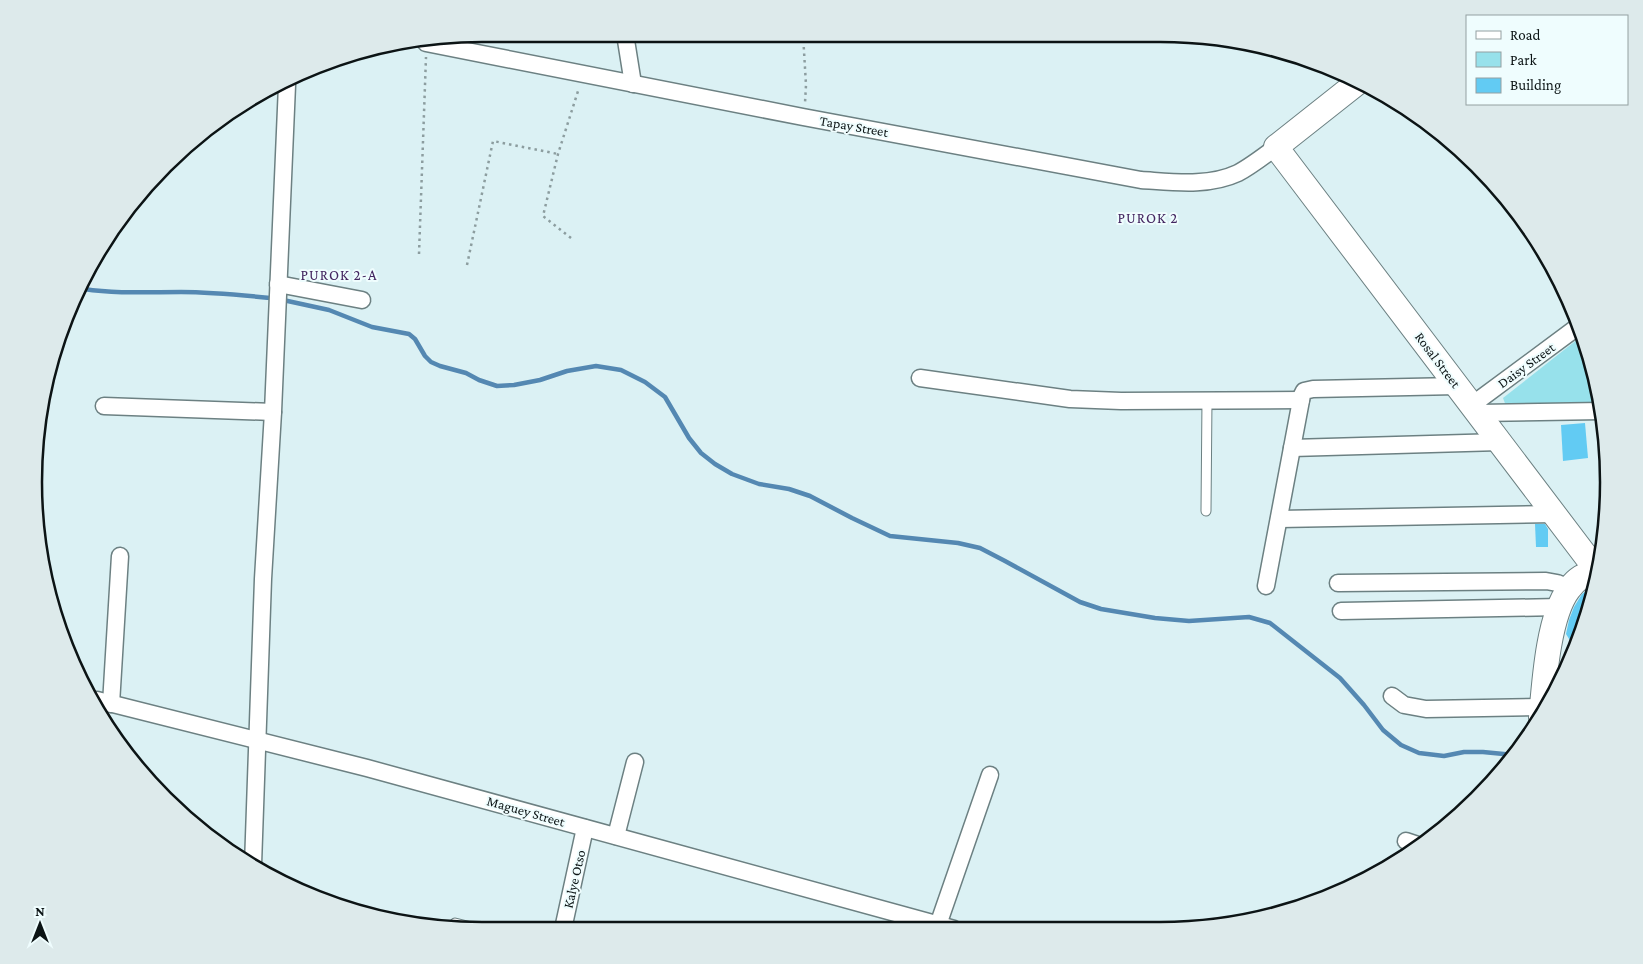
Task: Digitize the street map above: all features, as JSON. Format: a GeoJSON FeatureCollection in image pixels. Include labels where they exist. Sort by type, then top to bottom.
{"type":"FeatureCollection","features":[{"type":"Feature","properties":{"kind":"street"},"geometry":{"type":"LineString","coordinates":[[626,42],[632,84]]}},
{"type":"Feature","properties":{"kind":"street","name":"Tapay Street"},"geometry":{"type":"LineString","coordinates":[[435,45],[1116,176],[1172,182],[1198,182],[1222,179],[1237,173],[1276,147]]}},
{"type":"Feature","properties":{"kind":"street"},"geometry":{"type":"LineString","coordinates":[[1276,147],[1352,87]]}},
{"type":"Feature","properties":{"kind":"street"},"geometry":{"type":"LineString","coordinates":[[254,858],[263,579],[273,412],[287,89]]}},
{"type":"Feature","properties":{"kind":"street","name":"Rosal Street"},"geometry":{"type":"LineString","coordinates":[[1276,147],[1593,564]]}},
{"type":"Feature","properties":{"kind":"street"},"geometry":{"type":"LineString","coordinates":[[278,284],[362,300]]}},
{"type":"Feature","properties":{"kind":"street","name":"Daisy Street"},"geometry":{"type":"LineString","coordinates":[[1475,409],[1573,331]]}},
{"type":"Feature","properties":{"kind":"street"},"geometry":{"type":"LineString","coordinates":[[920,378],[1070,399],[1301,400]]}},
{"type":"Feature","properties":{"kind":"street"},"geometry":{"type":"LineString","coordinates":[[1266,586],[1304,391],[1458,386]]}},
{"type":"Feature","properties":{"kind":"street"},"geometry":{"type":"LineString","coordinates":[[104,406],[273,412]]}},
{"type":"Feature","properties":{"kind":"street"},"geometry":{"type":"LineString","coordinates":[[1475,409],[1595,411]]}},
{"type":"Feature","properties":{"kind":"street"},"geometry":{"type":"LineString","coordinates":[[1292,448],[1500,442]]}},
{"type":"Feature","properties":{"kind":"street"},"geometry":{"type":"LineString","coordinates":[[1279,519],[1555,514]]}},
{"type":"Feature","properties":{"kind":"street"},"geometry":{"type":"LineString","coordinates":[[104,702],[120,556]]}},
{"type":"Feature","properties":{"kind":"street"},"geometry":{"type":"LineString","coordinates":[[1543,701],[1549,653],[1564,598],[1584,576],[1591,574]]}},
{"type":"Feature","properties":{"kind":"street"},"geometry":{"type":"LineString","coordinates":[[1338,583],[1546,581],[1557,583],[1564,598]]}},
{"type":"Feature","properties":{"kind":"street"},"geometry":{"type":"LineString","coordinates":[[1340,611],[1564,598]]}},
{"type":"Feature","properties":{"kind":"street"},"geometry":{"type":"LineString","coordinates":[[1392,696],[1404,705],[1426,709],[1535,713]]}},
{"type":"Feature","properties":{"kind":"street","name":"Maguey Street"},"geometry":{"type":"LineString","coordinates":[[104,702],[376,770],[927,922]]}},
{"type":"Feature","properties":{"kind":"street"},"geometry":{"type":"LineString","coordinates":[[616,836],[635,762]]}},
{"type":"Feature","properties":{"kind":"street"},"geometry":{"type":"LineString","coordinates":[[939,922],[990,775]]}},
{"type":"Feature","properties":{"kind":"street","name":"Kalye Otso"},"geometry":{"type":"LineString","coordinates":[[565,922],[585,828]]}},
{"type":"Feature","properties":{"kind":"lane"},"geometry":{"type":"LineString","coordinates":[[1206,511],[1207,400]]}},
{"type":"Feature","properties":{"kind":"path"},"geometry":{"type":"LineString","coordinates":[[803,42],[806,85],[803,117]]}},
{"type":"Feature","properties":{"kind":"path"},"geometry":{"type":"LineString","coordinates":[[419,254],[426,46]]}},
{"type":"Feature","properties":{"kind":"path"},"geometry":{"type":"LineString","coordinates":[[571,238],[542,216],[558,154],[584,75]]}},
{"type":"Feature","properties":{"kind":"path"},"geometry":{"type":"LineString","coordinates":[[467,265],[493,141],[558,154]]}},
{"type":"Feature","properties":{"kind":"green space"},"geometry":{"type":"Polygon","coordinates":[[[1577,340],[1586,368],[1593,403],[1506,406],[1503,398],[1577,340]]]}},
{"type":"Feature","properties":{"kind":"building"},"geometry":{"type":"Polygon","coordinates":[[[1585,423],[1588,458],[1563,461],[1561,425],[1585,423]]]}},
{"type":"Feature","properties":{"kind":"building"},"geometry":{"type":"Polygon","coordinates":[[[1535,524],[1545,524],[1548,529],[1548,547],[1536,547],[1535,524]]]}},
{"type":"Feature","properties":{"kind":"building"},"geometry":{"type":"Polygon","coordinates":[[[1587,590],[1570,641],[1566,634],[1569,620],[1582,594],[1587,590]]]}},
{"type":"Feature","properties":{"kind":"waterway"},"geometry":{"type":"LineString","coordinates":[[87,290],[203,293],[270,298]]}},
{"type":"Feature","properties":{"kind":"waterway"},"geometry":{"type":"LineString","coordinates":[[283,300],[329,310],[372,327],[409,334],[415,339],[431,362],[466,373],[497,386],[540,380],[567,371],[596,366],[621,370],[645,382],[665,397],[689,438],[701,453],[732,474],[759,484],[789,489],[810,496],[890,536],[958,543],[980,548],[1080,602],[1101,609],[1155,618],[1189,621],[1249,617],[1270,623],[1340,678],[1383,730],[1401,745],[1419,753],[1444,756],[1464,752],[1506,754]]}},
{"type":"Feature","properties":{"kind":"district","name":"PUROK 2"},"geometry":{"type":"Point","coordinates":[1148,218]}},
{"type":"Feature","properties":{"kind":"district","name":"PUROK 2-A"},"geometry":{"type":"Point","coordinates":[339,275]}}]}
